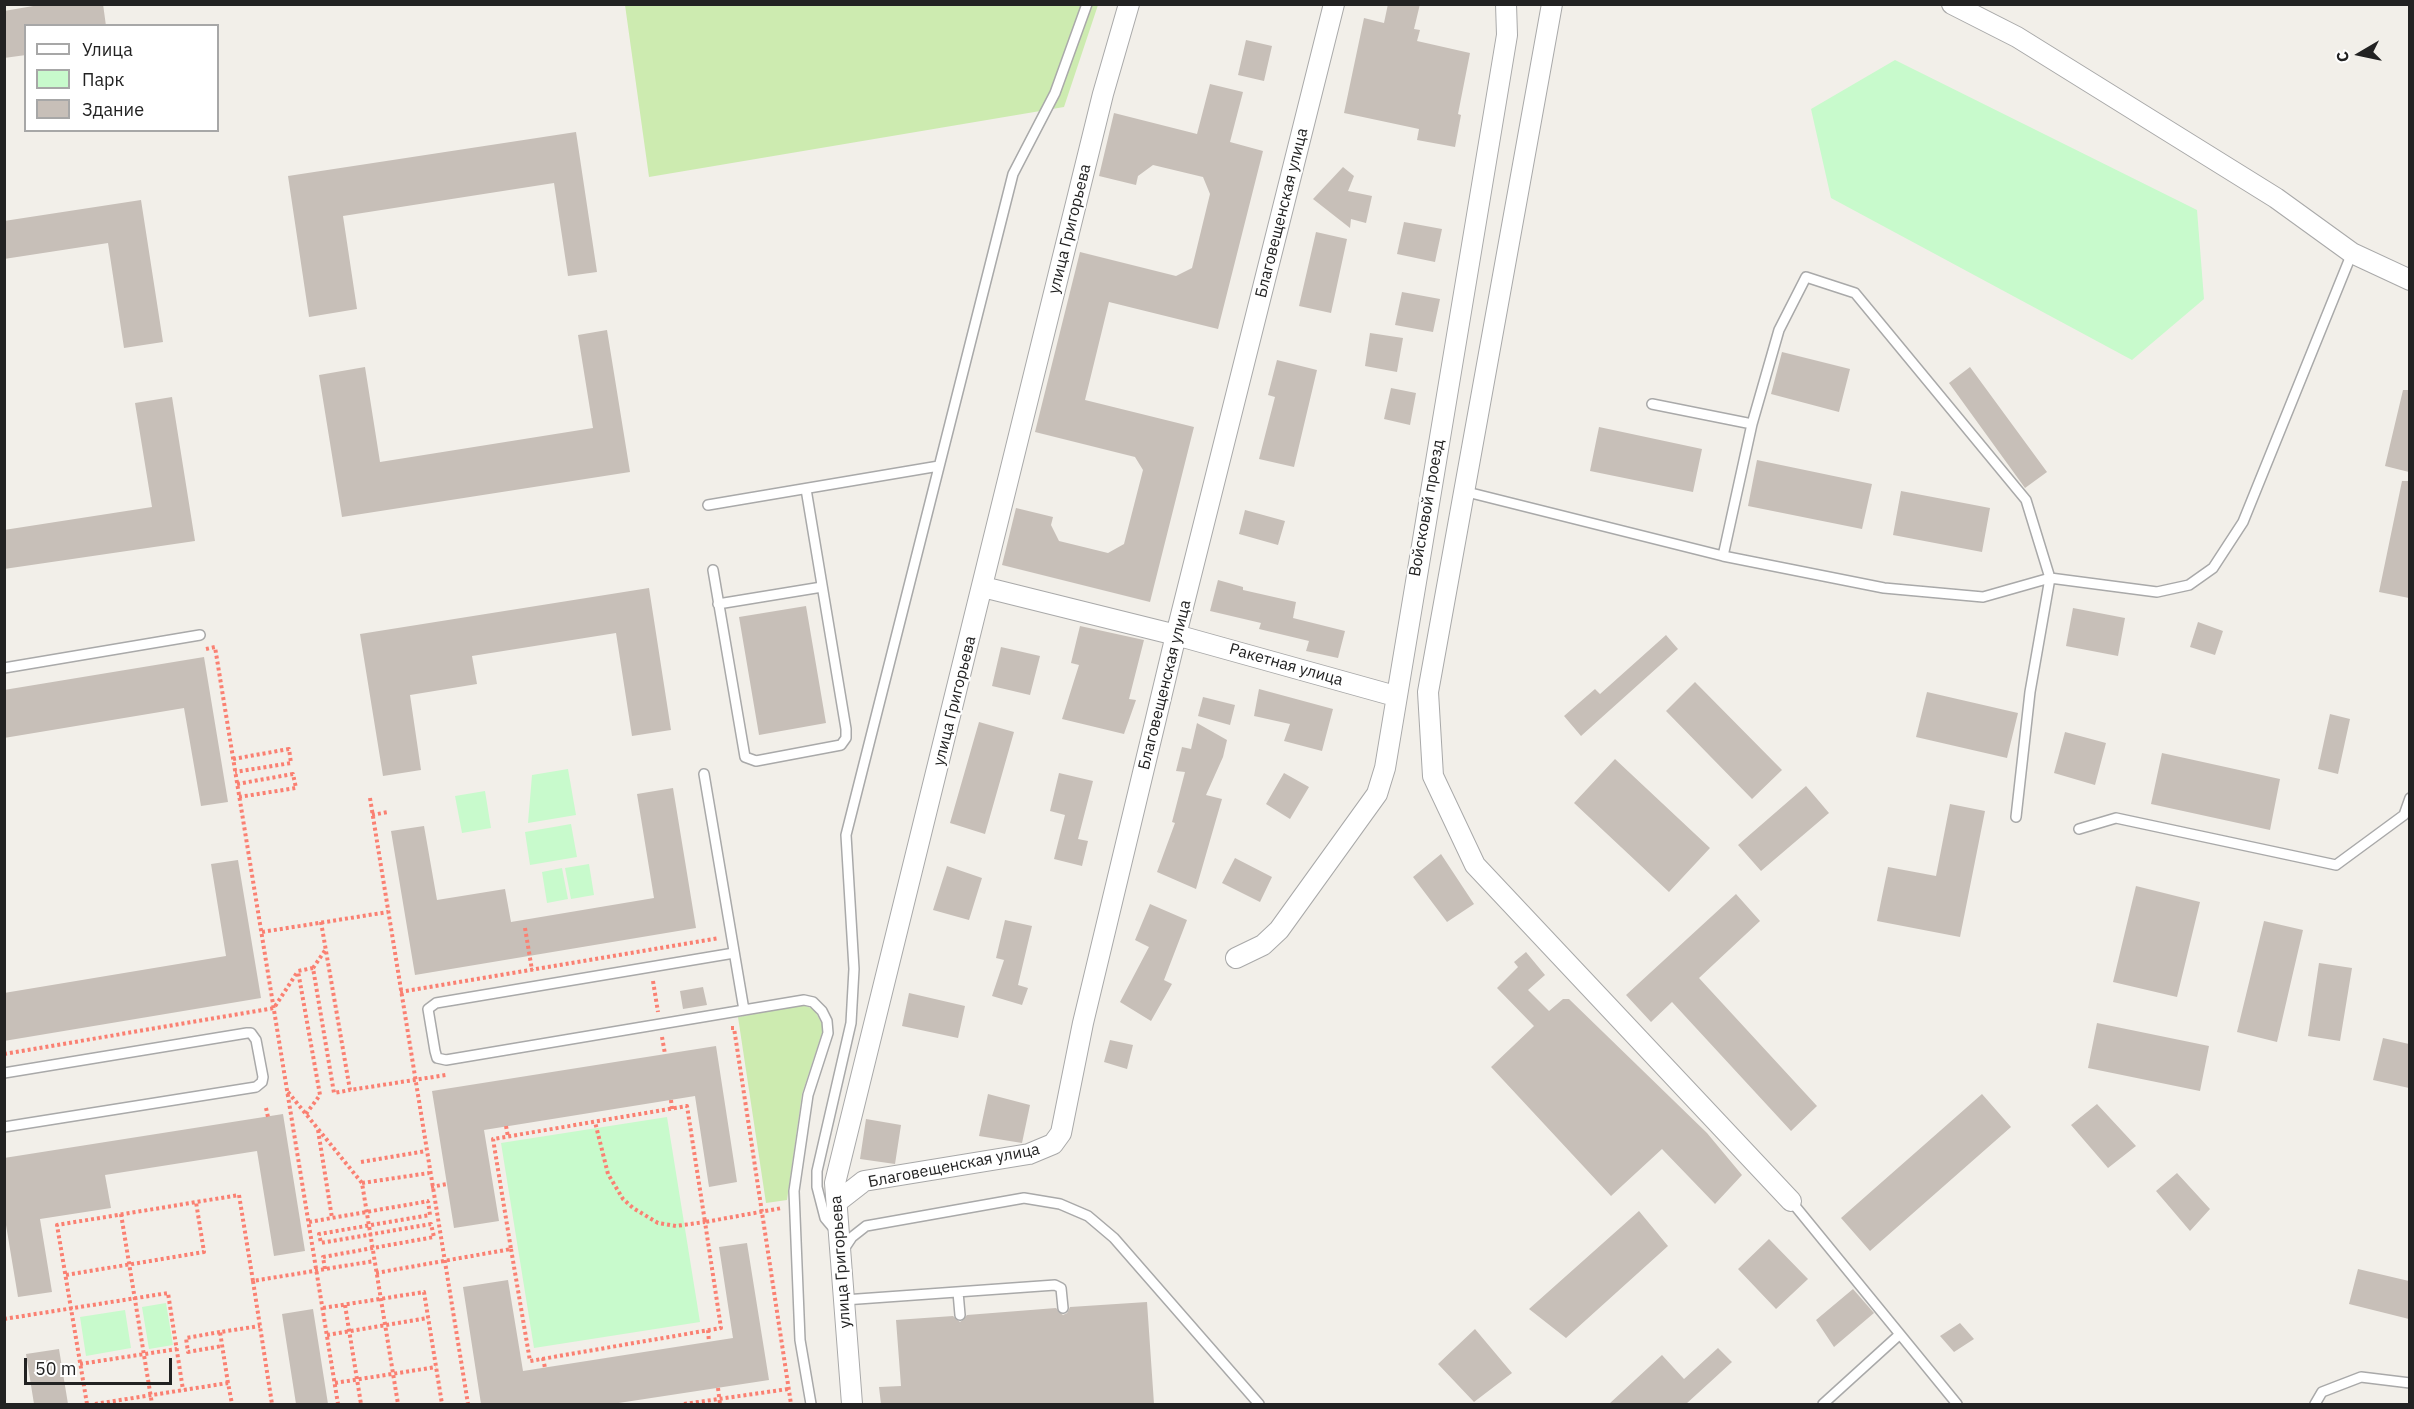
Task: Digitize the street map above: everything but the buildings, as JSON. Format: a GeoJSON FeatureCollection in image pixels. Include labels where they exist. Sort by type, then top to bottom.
{"type":"FeatureCollection","features":[{"type":"Feature","properties":{"kind":"street","name":"улица Григорьева"},"geometry":{"type":"LineString","coordinates":[[852,1404],[835,1183],[1103,94],[1129,4]]}},
{"type":"Feature","properties":{"kind":"street","name":"Благовещенская улица"},"geometry":{"type":"LineString","coordinates":[[837,1202],[864,1181],[1029,1154],[1053,1144],[1061,1133],[1083,1023],[1176,634],[1334,4]]}},
{"type":"Feature","properties":{"kind":"street","name":"Войсковой проезд"},"geometry":{"type":"LineString","coordinates":[[1236,958],[1263,945],[1279,930],[1365,815],[1377,794],[1385,768],[1395,696],[1507,35],[1506,4]]}},
{"type":"Feature","properties":{"kind":"street"},"geometry":{"type":"LineString","coordinates":[[1552,4],[1462,491],[1428,692],[1433,776],[1475,865],[1791,1201]]}},
{"type":"Feature","properties":{"kind":"street"},"geometry":{"type":"LineString","coordinates":[[1952,4],[2017,37],[2276,198],[2352,253],[2409,280]]}},
{"type":"Feature","properties":{"kind":"street","name":"Ракетная улица"},"geometry":{"type":"LineString","coordinates":[[983,587],[1176,634],[1395,696]]}},
{"type":"Feature","properties":{"kind":"lane"},"geometry":{"type":"LineString","coordinates":[[1088,4],[1054,93],[1013,174],[846,835],[854,969],[851,1023],[818,1171],[817,1187],[825,1218],[840,1245],[866,1226],[1024,1198],[1060,1204],[1088,1216],[1114,1238],[1259,1404]]}},
{"type":"Feature","properties":{"kind":"lane"},"geometry":{"type":"LineString","coordinates":[[1462,491],[1723,556],[1884,588],[1983,597],[2050,578],[2157,592],[2189,585],[2213,568],[2243,522],[2352,253]]}},
{"type":"Feature","properties":{"kind":"lane"},"geometry":{"type":"LineString","coordinates":[[1723,556],[1752,424],[1779,330],[1806,277],[1855,293],[2026,500],[2050,578],[2030,692],[2016,818]]}},
{"type":"Feature","properties":{"kind":"lane"},"geometry":{"type":"LineString","coordinates":[[1652,404],[1752,424]]}},
{"type":"Feature","properties":{"kind":"lane"},"geometry":{"type":"LineString","coordinates":[[708,505],[939,466]]}},
{"type":"Feature","properties":{"kind":"lane"},"geometry":{"type":"LineString","coordinates":[[713,570],[745,757],[756,761],[841,746],[846,738],[846,729],[806,489]]}},
{"type":"Feature","properties":{"kind":"lane"},"geometry":{"type":"LineString","coordinates":[[718,604],[822,586]]}},
{"type":"Feature","properties":{"kind":"lane"},"geometry":{"type":"LineString","coordinates":[[4,668],[200,635]]}},
{"type":"Feature","properties":{"kind":"lane"},"geometry":{"type":"LineString","coordinates":[[704,774],[744,1010]]}},
{"type":"Feature","properties":{"kind":"lane"},"geometry":{"type":"LineString","coordinates":[[2079,830],[2116,818],[2336,865],[2407,817],[2409,798]]}},
{"type":"Feature","properties":{"kind":"lane"},"geometry":{"type":"LineString","coordinates":[[734,953],[436,1003],[428,1009],[433,1042],[437,1058],[446,1060],[804,1000],[813,1002],[822,1011],[828,1033],[808,1095],[794,1191],[800,1340],[811,1404]]}},
{"type":"Feature","properties":{"kind":"lane"},"geometry":{"type":"LineString","coordinates":[[4,1073],[247,1033],[256,1040],[263,1077],[262,1082],[256,1087],[4,1128]]}},
{"type":"Feature","properties":{"kind":"lane"},"geometry":{"type":"LineString","coordinates":[[1791,1201],[1957,1404]]}},
{"type":"Feature","properties":{"kind":"lane"},"geometry":{"type":"LineString","coordinates":[[844,1299],[1055,1285],[1061,1288],[1063,1308]]}},
{"type":"Feature","properties":{"kind":"lane"},"geometry":{"type":"LineString","coordinates":[[958,1292],[960,1315]]}},
{"type":"Feature","properties":{"kind":"lane"},"geometry":{"type":"LineString","coordinates":[[1823,1404],[1899,1335]]}},
{"type":"Feature","properties":{"kind":"lane"},"geometry":{"type":"LineString","coordinates":[[2315,1404],[2322,1392],[2361,1377],[2409,1383]]}},
{"type":"Feature","properties":{"kind":"path"},"geometry":{"type":"LineString","coordinates":[[203,649],[215,647],[338,1404]]}},
{"type":"Feature","properties":{"kind":"path"},"geometry":{"type":"LineString","coordinates":[[233,759],[289,749],[291,763],[236,772]]}},
{"type":"Feature","properties":{"kind":"path"},"geometry":{"type":"LineString","coordinates":[[237,784],[293,774],[296,788],[239,797]]}},
{"type":"Feature","properties":{"kind":"path"},"geometry":{"type":"LineString","coordinates":[[325,1270],[323,1257],[434,1237],[431,1224],[321,1244],[319,1234],[430,1215],[431,1187],[426,1151],[370,798]]}},
{"type":"Feature","properties":{"kind":"path"},"geometry":{"type":"LineString","coordinates":[[372,815],[388,812]]}},
{"type":"Feature","properties":{"kind":"path"},"geometry":{"type":"LineString","coordinates":[[262,932],[388,912]]}},
{"type":"Feature","properties":{"kind":"path"},"geometry":{"type":"LineString","coordinates":[[525,928],[532,970]]}},
{"type":"Feature","properties":{"kind":"path"},"geometry":{"type":"LineString","coordinates":[[400,992],[719,938]]}},
{"type":"Feature","properties":{"kind":"path"},"geometry":{"type":"LineString","coordinates":[[326,949],[313,968],[334,1093],[350,1090]]}},
{"type":"Feature","properties":{"kind":"path"},"geometry":{"type":"LineString","coordinates":[[648,950],[665,1054]]}},
{"type":"Feature","properties":{"kind":"path"},"geometry":{"type":"LineString","coordinates":[[298,970],[313,968]]}},
{"type":"Feature","properties":{"kind":"path"},"geometry":{"type":"LineString","coordinates":[[4,1054],[274,1008],[298,970]]}},
{"type":"Feature","properties":{"kind":"path"},"geometry":{"type":"LineString","coordinates":[[298,970],[320,1095],[306,1114]]}},
{"type":"Feature","properties":{"kind":"path"},"geometry":{"type":"LineString","coordinates":[[739,1062],[791,1404]]}},
{"type":"Feature","properties":{"kind":"path"},"geometry":{"type":"LineString","coordinates":[[288,1092],[362,1183],[398,1404]]}},
{"type":"Feature","properties":{"kind":"path"},"geometry":{"type":"LineString","coordinates":[[671,1100],[672,1109]]}},
{"type":"Feature","properties":{"kind":"path"},"geometry":{"type":"LineString","coordinates":[[687,1106],[721,1328],[530,1361],[493,1139],[672,1109],[687,1106]]}},
{"type":"Feature","properties":{"kind":"path"},"geometry":{"type":"LineString","coordinates":[[266,1108],[268,1117]]}},
{"type":"Feature","properties":{"kind":"path"},"geometry":{"type":"LineString","coordinates":[[595,1122],[608,1174],[623,1199],[658,1223],[676,1226],[794,1207]]}},
{"type":"Feature","properties":{"kind":"path"},"geometry":{"type":"LineString","coordinates":[[506,1126],[508,1137]]}},
{"type":"Feature","properties":{"kind":"path"},"geometry":{"type":"LineString","coordinates":[[318,1128],[332,1218]]}},
{"type":"Feature","properties":{"kind":"path"},"geometry":{"type":"LineString","coordinates":[[361,1162],[426,1151]]}},
{"type":"Feature","properties":{"kind":"path"},"geometry":{"type":"LineString","coordinates":[[362,1183],[429,1173]]}},
{"type":"Feature","properties":{"kind":"path"},"geometry":{"type":"LineString","coordinates":[[492,1176],[499,1174]]}},
{"type":"Feature","properties":{"kind":"path"},"geometry":{"type":"LineString","coordinates":[[431,1187],[447,1184]]}},
{"type":"Feature","properties":{"kind":"path"},"geometry":{"type":"LineString","coordinates":[[87,1404],[57,1224],[238,1195],[272,1404]]}},
{"type":"Feature","properties":{"kind":"path"},"geometry":{"type":"LineString","coordinates":[[309,1222],[431,1201]]}},
{"type":"Feature","properties":{"kind":"path"},"geometry":{"type":"LineString","coordinates":[[431,1201],[444,1261],[468,1404]]}},
{"type":"Feature","properties":{"kind":"path"},"geometry":{"type":"LineString","coordinates":[[66,1275],[204,1252],[196,1202]]}},
{"type":"Feature","properties":{"kind":"path"},"geometry":{"type":"LineString","coordinates":[[121,1214],[152,1404]]}},
{"type":"Feature","properties":{"kind":"path"},"geometry":{"type":"LineString","coordinates":[[376,1273],[511,1249]]}},
{"type":"Feature","properties":{"kind":"path"},"geometry":{"type":"LineString","coordinates":[[252,1281],[374,1261]]}},
{"type":"Feature","properties":{"kind":"path"},"geometry":{"type":"LineString","coordinates":[[323,1308],[424,1292],[442,1404]]}},
{"type":"Feature","properties":{"kind":"path"},"geometry":{"type":"LineString","coordinates":[[4,1319],[168,1293],[183,1390]]}},
{"type":"Feature","properties":{"kind":"path"},"geometry":{"type":"LineString","coordinates":[[345,1305],[362,1404]]}},
{"type":"Feature","properties":{"kind":"path"},"geometry":{"type":"LineString","coordinates":[[327,1335],[428,1318]]}},
{"type":"Feature","properties":{"kind":"path"},"geometry":{"type":"LineString","coordinates":[[515,1326],[524,1324]]}},
{"type":"Feature","properties":{"kind":"path"},"geometry":{"type":"LineString","coordinates":[[222,1346],[188,1352],[186,1338],[260,1326]]}},
{"type":"Feature","properties":{"kind":"path"},"geometry":{"type":"LineString","coordinates":[[708,1330],[709,1342]]}},
{"type":"Feature","properties":{"kind":"path"},"geometry":{"type":"LineString","coordinates":[[220,1332],[232,1404]]}},
{"type":"Feature","properties":{"kind":"path"},"geometry":{"type":"LineString","coordinates":[[80,1364],[177,1349]]}},
{"type":"Feature","properties":{"kind":"path"},"geometry":{"type":"LineString","coordinates":[[543,1358],[544,1368]]}},
{"type":"Feature","properties":{"kind":"path"},"geometry":{"type":"LineString","coordinates":[[335,1383],[436,1367]]}},
{"type":"Feature","properties":{"kind":"path"},"geometry":{"type":"LineString","coordinates":[[95,1404],[228,1383]]}},
{"type":"Feature","properties":{"kind":"path"},"geometry":{"type":"LineString","coordinates":[[718,1388],[720,1402]]}},
{"type":"Feature","properties":{"kind":"path"},"geometry":{"type":"LineString","coordinates":[[684,1404],[720,1402],[788,1389]]}},
{"type":"Feature","properties":{"kind":"green space"},"geometry":{"type":"Polygon","coordinates":[[[625,5],[1098,5],[1064,107],[649,177],[625,5]]]}},
{"type":"Feature","properties":{"kind":"green space"},"geometry":{"type":"Polygon","coordinates":[[[1895,60],[2197,210],[2204,299],[2132,360],[1831,198],[1811,109],[1895,60]]]}},
{"type":"Feature","properties":{"kind":"green space"},"geometry":{"type":"Polygon","coordinates":[[[568,769],[576,815],[528,823],[532,775],[568,769]]]}},
{"type":"Feature","properties":{"kind":"green space"},"geometry":{"type":"Polygon","coordinates":[[[485,791],[491,828],[462,833],[455,796],[485,791]]]}},
{"type":"Feature","properties":{"kind":"green space"},"geometry":{"type":"Polygon","coordinates":[[[571,824],[577,857],[530,865],[525,832],[571,824]]]}},
{"type":"Feature","properties":{"kind":"green space"},"geometry":{"type":"Polygon","coordinates":[[[589,864],[594,895],[571,899],[565,868],[589,864]]]}},
{"type":"Feature","properties":{"kind":"green space"},"geometry":{"type":"Polygon","coordinates":[[[562,868],[568,899],[547,903],[542,872],[562,868]]]}},
{"type":"Feature","properties":{"kind":"green space"},"geometry":{"type":"Polygon","coordinates":[[[803,1005],[814,1009],[823,1026],[822,1033],[802,1094],[787,1200],[766,1203],[738,1017],[803,1005]]]}},
{"type":"Feature","properties":{"kind":"green space"},"geometry":{"type":"Polygon","coordinates":[[[667,1117],[700,1322],[534,1348],[501,1143],[667,1117]]]}},
{"type":"Feature","properties":{"kind":"green space"},"geometry":{"type":"Polygon","coordinates":[[[166,1303],[173,1345],[149,1349],[142,1307],[166,1303]]]}},
{"type":"Feature","properties":{"kind":"green space"},"geometry":{"type":"Polygon","coordinates":[[[125,1310],[131,1348],[86,1356],[80,1317],[125,1310]]]}}]}
